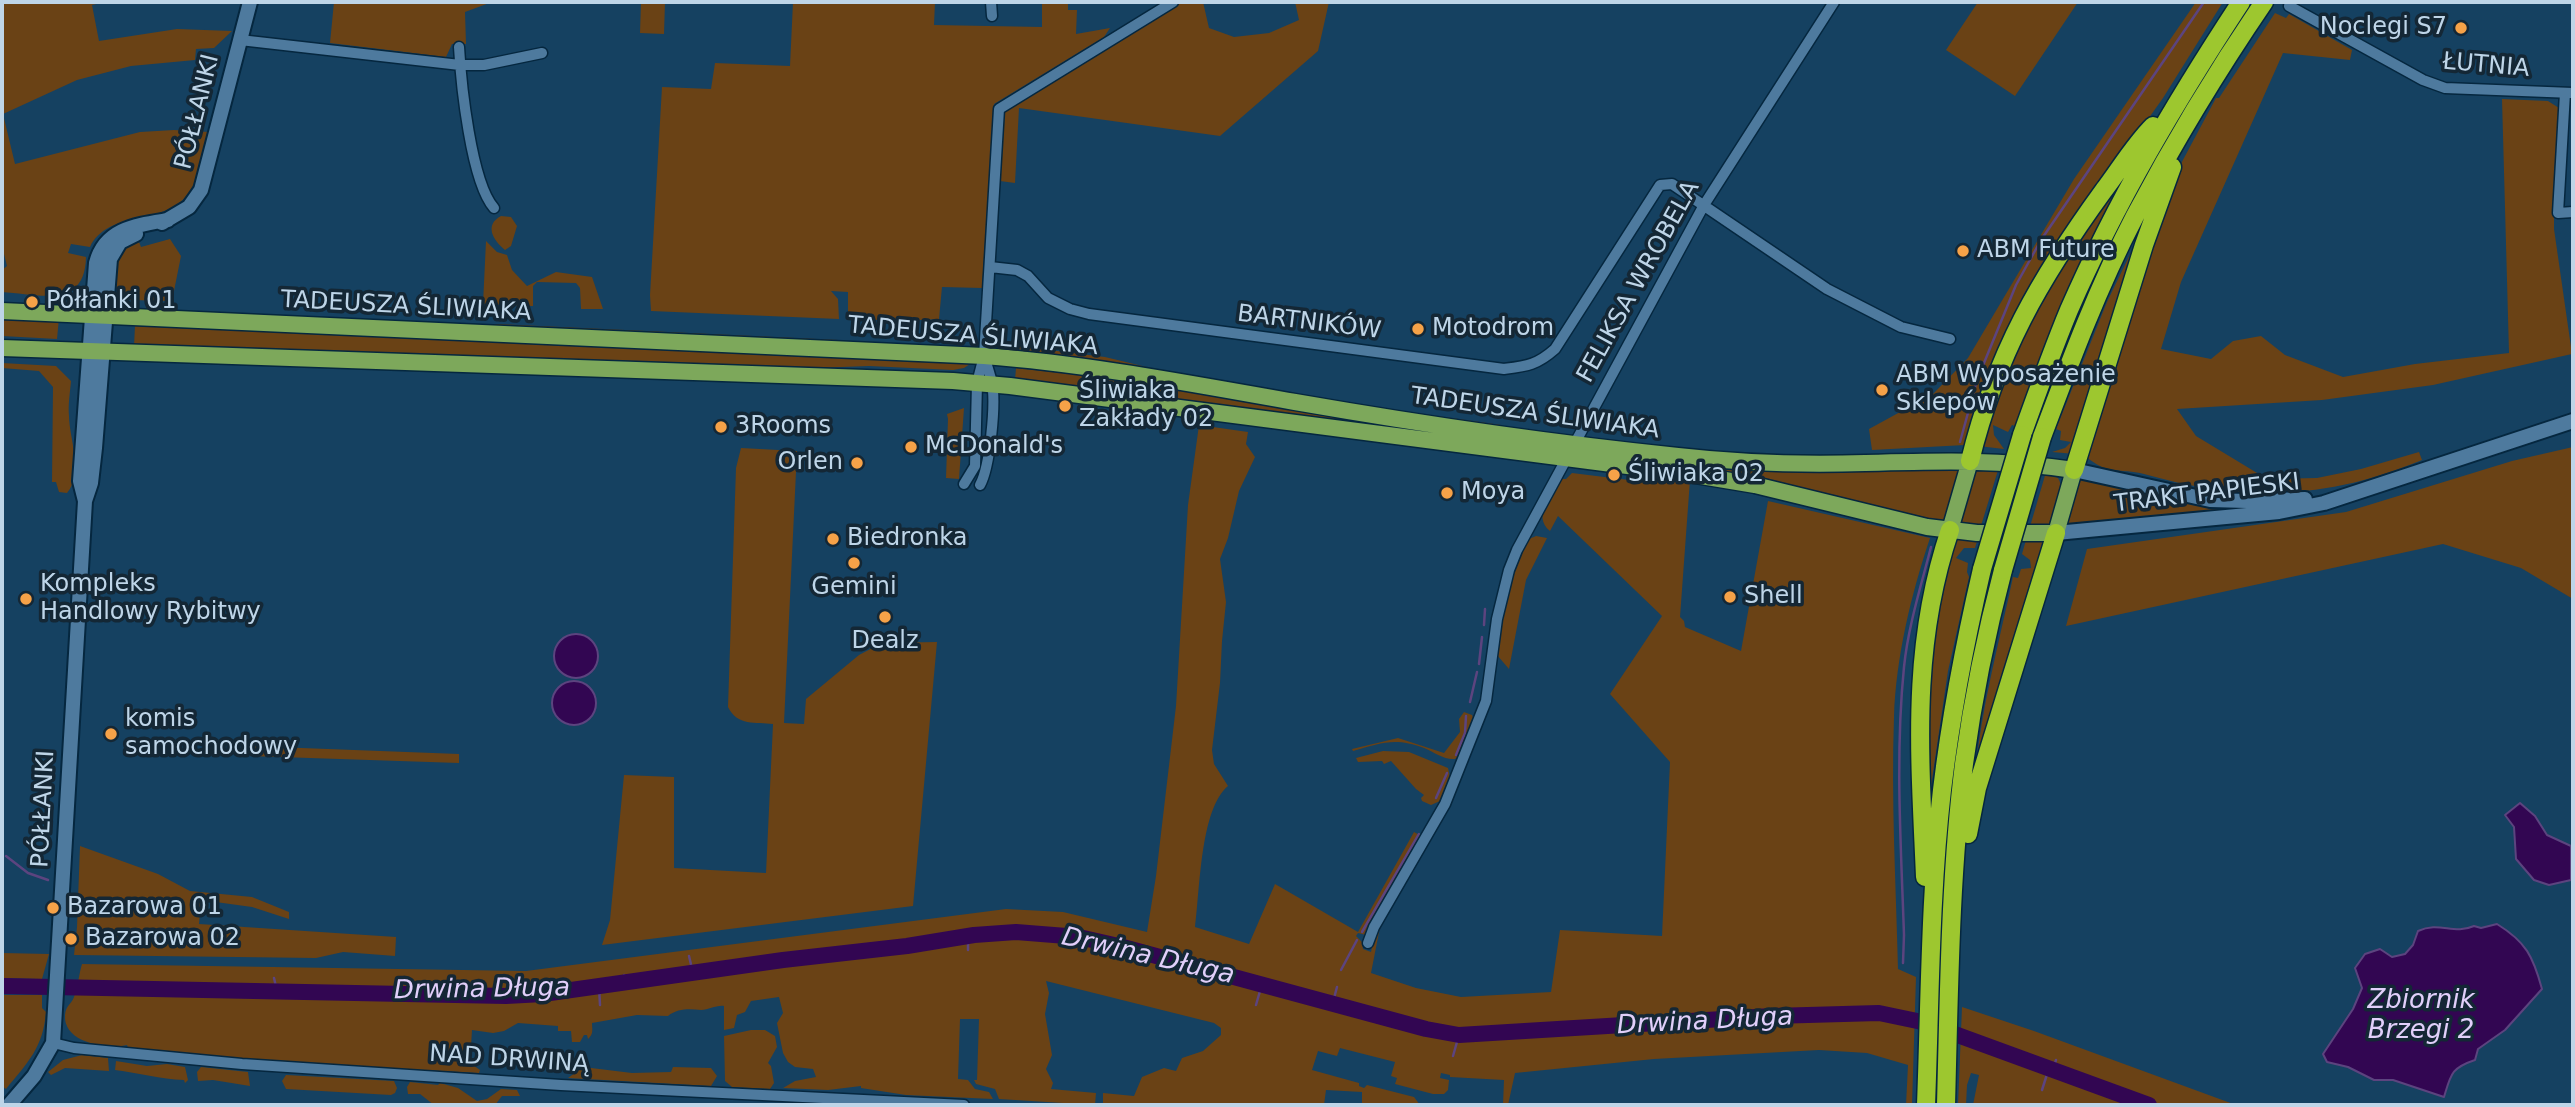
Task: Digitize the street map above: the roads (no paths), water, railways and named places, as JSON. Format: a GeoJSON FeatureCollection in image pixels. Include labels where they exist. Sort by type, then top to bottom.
{"type":"FeatureCollection","features":[{"type":"Feature","properties":{"kind":"highway"},"geometry":{"type":"LineString","coordinates":[[1926,1105],[1937,833],[1954,699],[1982,569],[2022,435],[2089,267],[2177,101],[2241,2]]}},
{"type":"Feature","properties":{"kind":"highway"},"geometry":{"type":"LineString","coordinates":[[1946,1105],[1952,931],[1964,765],[1979,667],[2003,570],[2042,437],[2063,379],[2107,276],[2135,217],[2193,112],[2264,2]]}},
{"type":"Feature","properties":{"kind":"highway"},"geometry":{"type":"LineString","coordinates":[[1969,461],[2003,357],[2050,265],[2149,130],[2177,101]]}},
{"type":"Feature","properties":{"kind":"highway"},"geometry":{"type":"LineString","coordinates":[[2074,470],[2144,246],[2193,112]]}},
{"type":"Feature","properties":{"kind":"highway"},"geometry":{"type":"LineString","coordinates":[[1930,979],[1919,698],[1925,633],[1937,573],[1950,530]]}},
{"type":"Feature","properties":{"kind":"highway"},"geometry":{"type":"LineString","coordinates":[[1952,931],[1977,788],[2056,533]]}},
{"type":"Feature","properties":{"kind":"main road","name":"TADEUSZA ŚLIWIAKA"},"geometry":{"type":"LineString","coordinates":[[2,311],[984,356],[1088,367],[1366,414],[1675,456],[1828,464],[1969,461],[2022,463],[2074,470]]}},
{"type":"Feature","properties":{"kind":"main road","name":"TADEUSZA ŚLIWIAKA"},"geometry":{"type":"LineString","coordinates":[[2,348],[829,375],[985,384],[1567,458],[1755,485],[1882,518],[1950,530],[2056,533]]}},
{"type":"Feature","properties":{"kind":"main road"},"geometry":{"type":"LineString","coordinates":[[1950,530],[1969,461]]}},
{"type":"Feature","properties":{"kind":"main road"},"geometry":{"type":"LineString","coordinates":[[2056,533],[2074,470]]}},
{"type":"Feature","properties":{"kind":"street","name":"PÓŁŁANKI"},"geometry":{"type":"LineString","coordinates":[[9,1105],[34,1076],[53,1043],[85,501],[80,481],[99,316],[96,263],[106,241],[113,235],[127,229],[168,220],[189,207],[201,190],[250,2]]}},
{"type":"Feature","properties":{"kind":"street"},"geometry":{"type":"LineString","coordinates":[[991,2],[992,16]]}},
{"type":"Feature","properties":{"kind":"street"},"geometry":{"type":"LineString","coordinates":[[980,485],[988,457],[984,356],[999,109],[1173,2]]}},
{"type":"Feature","properties":{"kind":"street","name":"FELIKSA WROBELA"},"geometry":{"type":"LineString","coordinates":[[1368,943],[1374,927],[1445,804],[1486,701],[1497,619],[1509,570],[1526,531],[1704,205],[1834,2]]}},
{"type":"Feature","properties":{"kind":"street","name":"ŁUTNIA"},"geometry":{"type":"LineString","coordinates":[[2289,6],[2423,79],[2445,88],[2569,93]]}},
{"type":"Feature","properties":{"kind":"street"},"geometry":{"type":"LineString","coordinates":[[240,40],[460,65],[484,65],[542,53]]}},
{"type":"Feature","properties":{"kind":"street"},"geometry":{"type":"LineString","coordinates":[[459,47],[465,109],[473,147],[487,200],[494,208]]}},
{"type":"Feature","properties":{"kind":"street"},"geometry":{"type":"LineString","coordinates":[[2569,93],[2558,213],[2573,212]]}},
{"type":"Feature","properties":{"kind":"street","name":"BARTNIKÓW"},"geometry":{"type":"LineString","coordinates":[[990,267],[1017,270],[1028,276],[1048,298],[1089,314],[1504,369],[1529,366],[1542,361],[1555,349],[1660,186],[1672,184],[1769,247],[1808,277],[1873,314],[1901,327],[1950,339]]}},
{"type":"Feature","properties":{"kind":"street"},"geometry":{"type":"LineString","coordinates":[[964,484],[975,466],[985,384],[984,356]]}},
{"type":"Feature","properties":{"kind":"street","name":"TRAKT PAPIESKI"},"geometry":{"type":"LineString","coordinates":[[2056,533],[2279,512],[2333,501],[2573,421]]}},
{"type":"Feature","properties":{"kind":"street","name":"TRAKT PAPIESKI"},"geometry":{"type":"LineString","coordinates":[[2074,470],[2210,500],[2278,501],[2362,491]]}},
{"type":"Feature","properties":{"kind":"street","name":"NAD DRWINĄ"},"geometry":{"type":"LineString","coordinates":[[53,1043],[74,1048],[242,1064],[561,1085],[964,1105]]}},
{"type":"Feature","properties":{"kind":"water"},"geometry":{"type":"Polygon","coordinates":[[[576,634],[591,641],[598,656],[591,671],[576,678],[561,671],[554,656],[561,641],[576,634]]]}},
{"type":"Feature","properties":{"kind":"water"},"geometry":{"type":"Polygon","coordinates":[[[574,681],[589,688],[596,703],[589,718],[574,725],[559,718],[552,703],[559,688],[574,681]]]}},
{"type":"Feature","properties":{"kind":"water"},"geometry":{"type":"Polygon","coordinates":[[[2520,803],[2535,816],[2547,835],[2571,846],[2571,880],[2549,885],[2534,880],[2516,859],[2514,827],[2505,815],[2520,803]]]}},
{"type":"Feature","properties":{"kind":"water","name":"Zbiornik Brzegi 2"},"geometry":{"type":"Polygon","coordinates":[[[2497,924],[2515,937],[2527,951],[2542,989],[2505,1030],[2478,1049],[2475,1060],[2456,1069],[2444,1097],[2393,1080],[2374,1080],[2348,1067],[2327,1062],[2323,1054],[2353,1009],[2362,988],[2355,968],[2365,954],[2380,949],[2392,957],[2405,954],[2413,945],[2418,931],[2426,928],[2481,928],[2497,924]]]}},
{"type":"Feature","properties":{"kind":"waterway"},"geometry":{"type":"LineString","coordinates":[[1960,442],[1977,380],[2016,285],[2041,240],[2204,2]]}},
{"type":"Feature","properties":{"kind":"waterway"},"geometry":{"type":"LineString","coordinates":[[1903,963],[1899,767],[1901,700],[1908,637],[1931,547]]}},
{"type":"Feature","properties":{"kind":"waterway"},"geometry":{"type":"LineString","coordinates":[[1484,625],[1485,609]]}},
{"type":"Feature","properties":{"kind":"waterway"},"geometry":{"type":"LineString","coordinates":[[1479,664],[1482,637]]}},
{"type":"Feature","properties":{"kind":"waterway"},"geometry":{"type":"LineString","coordinates":[[1470,702],[1477,672]]}},
{"type":"Feature","properties":{"kind":"waterway"},"geometry":{"type":"LineString","coordinates":[[1456,755],[1465,733],[1466,716]]}},
{"type":"Feature","properties":{"kind":"waterway"},"geometry":{"type":"LineString","coordinates":[[1436,798],[1447,773]]}},
{"type":"Feature","properties":{"kind":"waterway"},"geometry":{"type":"LineString","coordinates":[[1362,932],[1419,834]]}},
{"type":"Feature","properties":{"kind":"waterway"},"geometry":{"type":"LineString","coordinates":[[6,856],[28,873],[48,880]]}},
{"type":"Feature","properties":{"kind":"waterway","name":"Drwina Długa"},"geometry":{"type":"LineString","coordinates":[[2,986],[506,996],[543,994],[783,960],[1016,932],[1079,937],[1123,947],[1426,1029],[1459,1035],[1772,1016],[1879,1013],[1922,1022],[2149,1105]]}},
{"type":"Feature","properties":{"kind":"waterway"},"geometry":{"type":"LineString","coordinates":[[968,936],[968,950]]}},
{"type":"Feature","properties":{"kind":"waterway"},"geometry":{"type":"LineString","coordinates":[[1341,970],[1357,940]]}},
{"type":"Feature","properties":{"kind":"waterway"},"geometry":{"type":"LineString","coordinates":[[689,956],[693,973]]}},
{"type":"Feature","properties":{"kind":"waterway","name":"Drwina Długa"},"geometry":{"type":"LineString","coordinates":[[624,975],[625,982]]}},
{"type":"Feature","properties":{"kind":"waterway"},"geometry":{"type":"LineString","coordinates":[[274,978],[277,991]]}},
{"type":"Feature","properties":{"kind":"waterway"},"geometry":{"type":"LineString","coordinates":[[1256,1005],[1262,984]]}},
{"type":"Feature","properties":{"kind":"waterway"},"geometry":{"type":"LineString","coordinates":[[599,987],[600,1005]]}},
{"type":"Feature","properties":{"kind":"waterway"},"geometry":{"type":"LineString","coordinates":[[1333,1002],[1337,987]]}},
{"type":"Feature","properties":{"kind":"waterway"},"geometry":{"type":"LineString","coordinates":[[1453,1056],[1459,1035]]}},
{"type":"Feature","properties":{"kind":"waterway"},"geometry":{"type":"LineString","coordinates":[[2053,1069],[2056,1060]]}},
{"type":"Feature","properties":{"kind":"waterway"},"geometry":{"type":"LineString","coordinates":[[2042,1090],[2049,1068]]}},
{"type":"Feature","properties":{"kind":"place","name":"Noclegi S7"},"geometry":{"type":"Point","coordinates":[2461,28]}},
{"type":"Feature","properties":{"kind":"place","name":"ABM Future"},"geometry":{"type":"Point","coordinates":[1963,251]}},
{"type":"Feature","properties":{"kind":"place","name":"Półłanki 01"},"geometry":{"type":"Point","coordinates":[32,302]}},
{"type":"Feature","properties":{"kind":"place","name":"Motodrom"},"geometry":{"type":"Point","coordinates":[1418,329]}},
{"type":"Feature","properties":{"kind":"place","name":"ABM Wyposażenie Sklepów"},"geometry":{"type":"Point","coordinates":[1882,390]}},
{"type":"Feature","properties":{"kind":"place","name":"Śliwiaka Zakłady 02"},"geometry":{"type":"Point","coordinates":[1065,406]}},
{"type":"Feature","properties":{"kind":"place","name":"3Rooms"},"geometry":{"type":"Point","coordinates":[721,427]}},
{"type":"Feature","properties":{"kind":"place","name":"McDonald's"},"geometry":{"type":"Point","coordinates":[911,447]}},
{"type":"Feature","properties":{"kind":"place","name":"Orlen"},"geometry":{"type":"Point","coordinates":[857,463]}},
{"type":"Feature","properties":{"kind":"place","name":"Śliwiaka 02"},"geometry":{"type":"Point","coordinates":[1614,475]}},
{"type":"Feature","properties":{"kind":"place","name":"Moya"},"geometry":{"type":"Point","coordinates":[1447,493]}},
{"type":"Feature","properties":{"kind":"place","name":"Biedronka"},"geometry":{"type":"Point","coordinates":[833,539]}},
{"type":"Feature","properties":{"kind":"place","name":"Gemini"},"geometry":{"type":"Point","coordinates":[854,563]}},
{"type":"Feature","properties":{"kind":"place","name":"Shell"},"geometry":{"type":"Point","coordinates":[1730,597]}},
{"type":"Feature","properties":{"kind":"place","name":"Kompleks Handlowy Rybitwy"},"geometry":{"type":"Point","coordinates":[26,599]}},
{"type":"Feature","properties":{"kind":"place","name":"Dealz"},"geometry":{"type":"Point","coordinates":[885,617]}},
{"type":"Feature","properties":{"kind":"place","name":"komis samochodowy"},"geometry":{"type":"Point","coordinates":[111,734]}},
{"type":"Feature","properties":{"kind":"place","name":"Bazarowa 01"},"geometry":{"type":"Point","coordinates":[53,908]}},
{"type":"Feature","properties":{"kind":"place","name":"Bazarowa 02"},"geometry":{"type":"Point","coordinates":[71,939]}}]}
